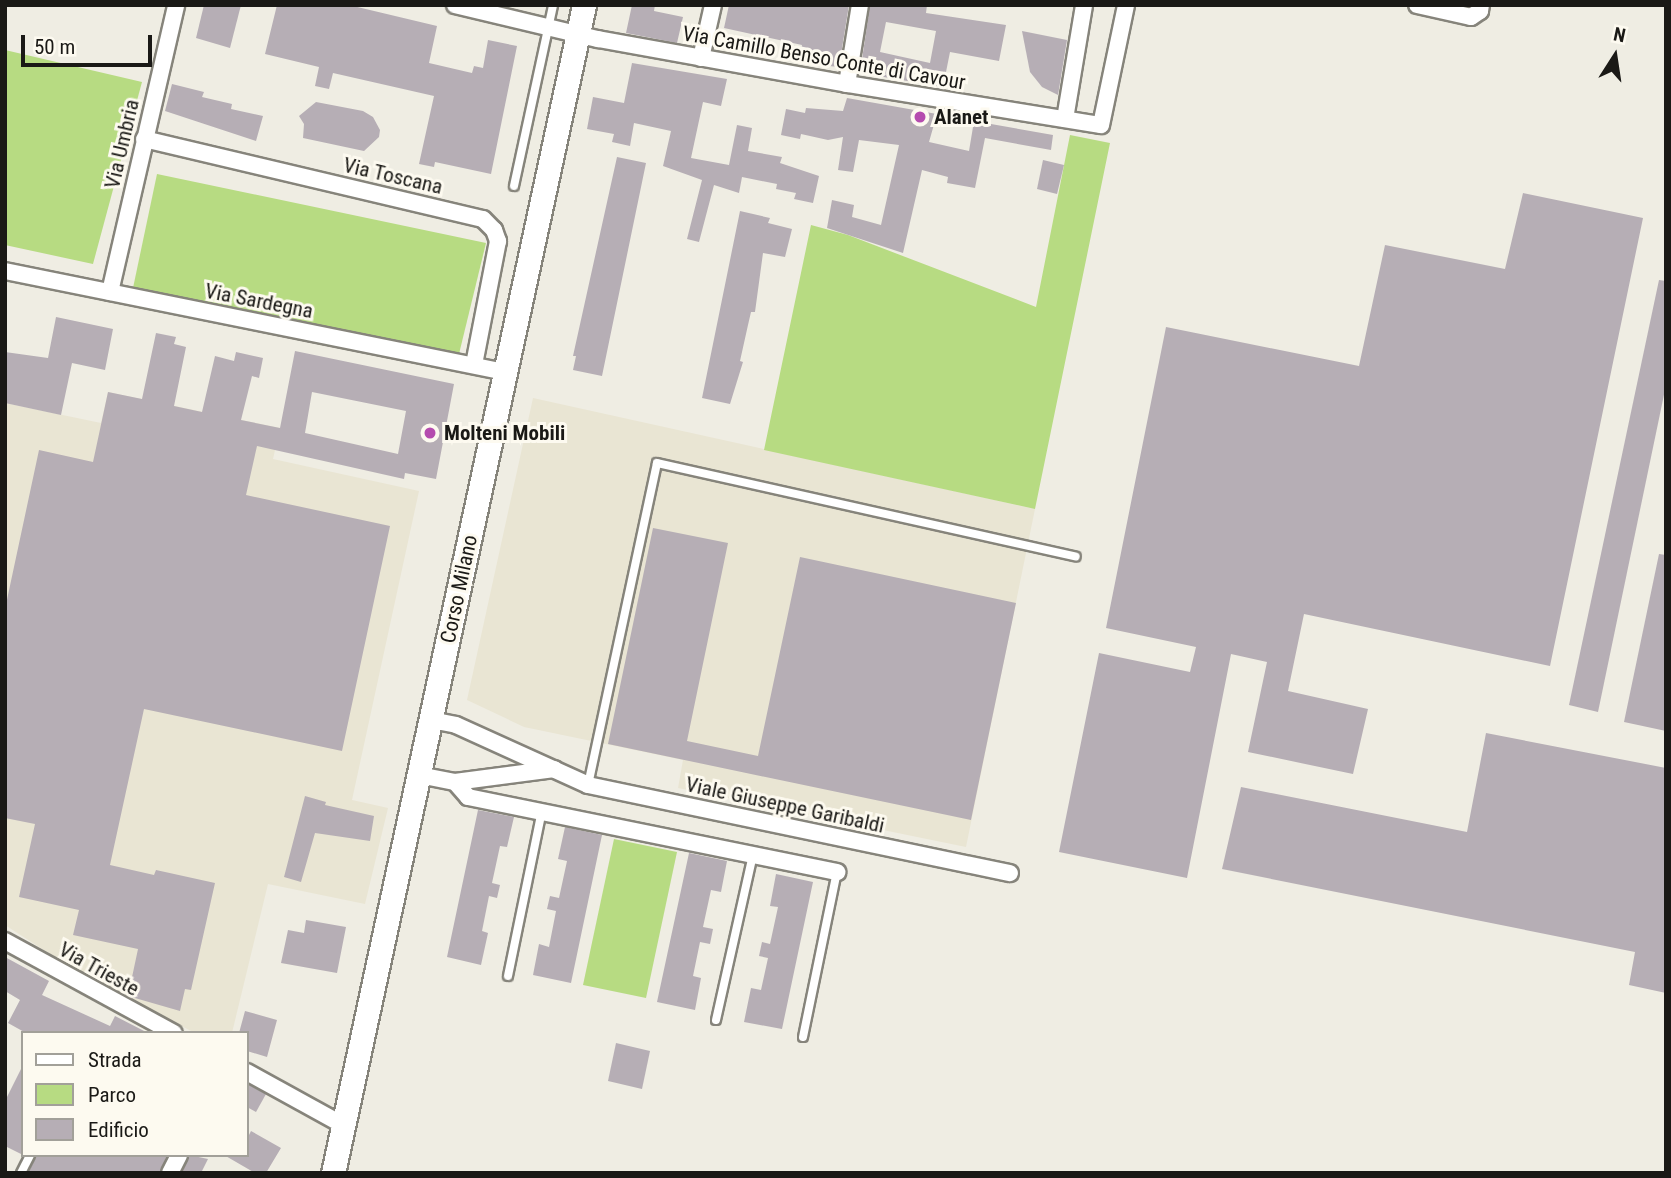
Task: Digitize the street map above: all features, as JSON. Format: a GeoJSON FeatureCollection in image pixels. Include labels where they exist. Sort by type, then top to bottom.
{"type":"FeatureCollection","features":[{"type":"Feature","properties":{"kind":"main road","name":"Corso Milano"},"geometry":{"type":"LineString","coordinates":[[333,1173],[584,5]]}},
{"type":"Feature","properties":{"kind":"street","name":"Via Umbria"},"geometry":{"type":"LineString","coordinates":[[110,292],[176,5]]}},
{"type":"Feature","properties":{"kind":"street","name":"Via Camillo Benso Conte di Cavour"},"geometry":{"type":"LineString","coordinates":[[455,5],[577,35],[847,84],[1101,125],[1126,5]]}},
{"type":"Feature","properties":{"kind":"street"},"geometry":{"type":"LineString","coordinates":[[701,58],[713,5]]}},
{"type":"Feature","properties":{"kind":"street"},"geometry":{"type":"LineString","coordinates":[[847,84],[860,5]]}},
{"type":"Feature","properties":{"kind":"street"},"geometry":{"type":"LineString","coordinates":[[1065,119],[1084,5]]}},
{"type":"Feature","properties":{"kind":"street"},"geometry":{"type":"LineString","coordinates":[[1417,5],[1471,17],[1480,11],[1481,5]]}},
{"type":"Feature","properties":{"kind":"street","name":"Via Toscana"},"geometry":{"type":"LineString","coordinates":[[144,139],[483,219],[494,230],[498,241],[474,365]]}},
{"type":"Feature","properties":{"kind":"street","name":"Via Sardegna"},"geometry":{"type":"LineString","coordinates":[[5,271],[505,372]]}},
{"type":"Feature","properties":{"kind":"street","name":"Viale Giuseppe Garibaldi"},"geometry":{"type":"LineString","coordinates":[[431,720],[456,725],[588,785],[1010,873]]}},
{"type":"Feature","properties":{"kind":"street"},"geometry":{"type":"LineString","coordinates":[[419,775],[455,782],[554,769]]}},
{"type":"Feature","properties":{"kind":"street"},"geometry":{"type":"LineString","coordinates":[[455,782],[467,797],[837,872]]}},
{"type":"Feature","properties":{"kind":"street","name":"Via Trieste"},"geometry":{"type":"LineString","coordinates":[[5,941],[170,1031]]}},
{"type":"Feature","properties":{"kind":"street"},"geometry":{"type":"LineString","coordinates":[[248,1073],[344,1125]]}},
{"type":"Feature","properties":{"kind":"street"},"geometry":{"type":"LineString","coordinates":[[170,1173],[178,1157]]}},
{"type":"Feature","properties":{"kind":"lane"},"geometry":{"type":"LineString","coordinates":[[514,186],[553,5]]}},
{"type":"Feature","properties":{"kind":"lane"},"geometry":{"type":"LineString","coordinates":[[588,785],[657,463],[1076,557]]}},
{"type":"Feature","properties":{"kind":"lane"},"geometry":{"type":"LineString","coordinates":[[508,976],[542,811]]}},
{"type":"Feature","properties":{"kind":"lane"},"geometry":{"type":"LineString","coordinates":[[716,1020],[753,855]]}},
{"type":"Feature","properties":{"kind":"lane"},"geometry":{"type":"LineString","coordinates":[[803,1037],[837,872]]}},
{"type":"Feature","properties":{"kind":"lane"},"geometry":{"type":"LineString","coordinates":[[21,1173],[29,1157]]}},
{"type":"Feature","properties":{"kind":"shaded area"},"geometry":{"type":"Polygon","coordinates":[[[108,392],[280,428],[273,459],[419,491],[352,800],[388,808],[365,904],[268,884],[232,1031],[191,1031],[81,974],[5,925],[5,403],[101,423],[108,392]]]}},
{"type":"Feature","properties":{"kind":"shaded area"},"geometry":{"type":"Polygon","coordinates":[[[533,398],[1035,509],[966,847],[678,788],[683,760],[524,727],[467,700],[533,398]]]}},
{"type":"Feature","properties":{"kind":"green space"},"geometry":{"type":"Polygon","coordinates":[[[5,50],[142,82],[93,264],[5,245],[5,50]]]}},
{"type":"Feature","properties":{"kind":"green space"},"geometry":{"type":"Polygon","coordinates":[[[1070,135],[1110,143],[1035,509],[764,450],[811,225],[848,235],[1036,307],[1070,135]]]}},
{"type":"Feature","properties":{"kind":"green space"},"geometry":{"type":"Polygon","coordinates":[[[157,174],[486,243],[459,354],[133,288],[157,174]]]}},
{"type":"Feature","properties":{"kind":"green space"},"geometry":{"type":"Polygon","coordinates":[[[614,839],[677,852],[646,998],[583,985],[614,839]]]}},
{"type":"Feature","properties":{"kind":"building"},"geometry":{"type":"Polygon","coordinates":[[[204,5],[241,5],[230,48],[196,38],[204,5]]]}},
{"type":"Feature","properties":{"kind":"building"},"geometry":{"type":"Polygon","coordinates":[[[277,5],[349,5],[437,26],[429,63],[472,73],[474,66],[483,68],[488,40],[517,46],[491,174],[435,162],[434,167],[419,164],[434,96],[333,73],[329,89],[315,86],[319,67],[265,54],[277,5]]]}},
{"type":"Feature","properties":{"kind":"building"},"geometry":{"type":"Polygon","coordinates":[[[632,5],[655,5],[654,11],[683,17],[677,43],[626,33],[632,5]]]}},
{"type":"Feature","properties":{"kind":"building"},"geometry":{"type":"Polygon","coordinates":[[[729,5],[849,5],[839,67],[799,63],[802,45],[724,28],[729,5]]]}},
{"type":"Feature","properties":{"kind":"building"},"geometry":{"type":"Polygon","coordinates":[[[870,5],[927,5],[926,13],[1006,25],[999,61],[950,52],[943,87],[860,73],[870,5]],[[886,22],[880,52],[930,63],[936,31],[886,22]]]}},
{"type":"Feature","properties":{"kind":"building"},"geometry":{"type":"Polygon","coordinates":[[[1022,31],[1067,40],[1058,95],[1042,87],[1030,72],[1022,31]]]}},
{"type":"Feature","properties":{"kind":"building"},"geometry":{"type":"Polygon","coordinates":[[[632,63],[727,79],[721,106],[703,102],[691,158],[729,165],[737,125],[752,128],[748,151],[782,157],[780,163],[819,176],[813,203],[794,199],[796,193],[776,189],[777,184],[742,177],[739,193],[714,185],[699,242],[687,239],[702,180],[663,166],[671,131],[634,123],[630,146],[612,142],[614,134],[587,129],[593,97],[624,103],[632,63]]]}},
{"type":"Feature","properties":{"kind":"building"},"geometry":{"type":"Polygon","coordinates":[[[172,84],[204,92],[202,97],[232,104],[231,109],[263,116],[256,141],[165,111],[172,84]]]}},
{"type":"Feature","properties":{"kind":"building"},"geometry":{"type":"Polygon","coordinates":[[[847,98],[937,114],[929,142],[969,151],[974,121],[1053,135],[1051,150],[985,138],[975,188],[947,183],[948,177],[922,170],[903,253],[827,228],[832,200],[854,205],[852,217],[881,225],[899,145],[859,140],[853,172],[838,170],[843,137],[828,140],[801,134],[800,139],[781,135],[786,109],[805,113],[806,108],[843,111],[847,98]]]}},
{"type":"Feature","properties":{"kind":"building"},"geometry":{"type":"Polygon","coordinates":[[[316,102],[363,111],[373,117],[380,130],[379,137],[364,151],[303,138],[304,124],[299,116],[316,102]]]}},
{"type":"Feature","properties":{"kind":"building"},"geometry":{"type":"Polygon","coordinates":[[[617,157],[646,163],[602,376],[573,370],[576,356],[573,356],[617,157]]]}},
{"type":"Feature","properties":{"kind":"building"},"geometry":{"type":"Polygon","coordinates":[[[1043,160],[1064,165],[1057,194],[1037,189],[1043,160]]]}},
{"type":"Feature","properties":{"kind":"building"},"geometry":{"type":"Polygon","coordinates":[[[1523,193],[1643,218],[1550,666],[1304,614],[1288,691],[1368,709],[1353,774],[1248,752],[1267,662],[1231,654],[1187,878],[1059,852],[1099,653],[1190,672],[1196,647],[1106,628],[1166,327],[1359,366],[1385,245],[1505,269],[1523,193]]]}},
{"type":"Feature","properties":{"kind":"building"},"geometry":{"type":"Polygon","coordinates":[[[740,211],[770,218],[768,223],[792,229],[785,257],[763,253],[755,312],[751,312],[740,361],[743,362],[730,404],[702,398],[740,211]]]}},
{"type":"Feature","properties":{"kind":"building"},"geometry":{"type":"Polygon","coordinates":[[[1659,280],[1666,281],[1666,385],[1598,712],[1569,705],[1659,280]]]}},
{"type":"Feature","properties":{"kind":"building"},"geometry":{"type":"Polygon","coordinates":[[[56,317],[113,329],[105,370],[72,363],[61,415],[5,403],[5,352],[48,358],[56,317]]]}},
{"type":"Feature","properties":{"kind":"building"},"geometry":{"type":"Polygon","coordinates":[[[156,333],[176,337],[174,344],[186,347],[174,406],[202,412],[215,356],[234,361],[236,352],[263,358],[259,378],[252,376],[241,420],[280,428],[295,351],[454,384],[436,479],[405,473],[404,479],[257,446],[246,495],[390,526],[342,751],[144,709],[110,865],[154,875],[156,870],[215,883],[191,990],[185,989],[180,1011],[128,996],[138,949],[73,935],[79,910],[19,897],[35,824],[5,818],[5,609],[39,450],[93,462],[108,392],[142,399],[156,333]],[[312,392],[305,433],[398,454],[406,411],[312,392]]]}},
{"type":"Feature","properties":{"kind":"building"},"geometry":{"type":"Polygon","coordinates":[[[653,528],[728,543],[687,741],[758,756],[800,557],[1016,603],[971,820],[608,744],[653,528]]]}},
{"type":"Feature","properties":{"kind":"building"},"geometry":{"type":"Polygon","coordinates":[[[1659,554],[1666,555],[1666,731],[1624,722],[1659,554]]]}},
{"type":"Feature","properties":{"kind":"building"},"geometry":{"type":"Polygon","coordinates":[[[1486,733],[1666,768],[1666,993],[1629,985],[1635,952],[1222,869],[1241,787],[1467,832],[1486,733]]]}},
{"type":"Feature","properties":{"kind":"building"},"geometry":{"type":"Polygon","coordinates":[[[305,796],[326,802],[325,805],[374,816],[370,841],[315,833],[301,882],[284,877],[305,796]]]}},
{"type":"Feature","properties":{"kind":"building"},"geometry":{"type":"Polygon","coordinates":[[[478,810],[514,817],[507,847],[500,846],[492,883],[500,885],[497,898],[489,896],[482,931],[488,933],[481,965],[447,957],[478,810]]]}},
{"type":"Feature","properties":{"kind":"building"},"geometry":{"type":"Polygon","coordinates":[[[565,827],[602,835],[571,983],[533,975],[539,944],[549,947],[556,911],[547,909],[550,896],[559,898],[567,861],[558,859],[565,827]]]}},
{"type":"Feature","properties":{"kind":"building"},"geometry":{"type":"Polygon","coordinates":[[[689,853],[727,861],[721,892],[711,890],[703,927],[713,929],[710,944],[700,942],[693,976],[701,978],[695,1010],[657,1002],[689,853]]]}},
{"type":"Feature","properties":{"kind":"building"},"geometry":{"type":"Polygon","coordinates":[[[776,874],[813,882],[782,1029],[744,1022],[751,988],[761,990],[768,958],[759,956],[762,942],[770,944],[778,907],[770,906],[776,874]]]}},
{"type":"Feature","properties":{"kind":"building"},"geometry":{"type":"Polygon","coordinates":[[[306,920],[346,927],[337,973],[281,963],[288,930],[304,933],[306,920]]]}},
{"type":"Feature","properties":{"kind":"building"},"geometry":{"type":"Polygon","coordinates":[[[5,957],[49,981],[42,995],[110,1026],[115,1016],[144,1031],[22,1031],[8,1023],[20,1000],[5,991],[5,957]]]}},
{"type":"Feature","properties":{"kind":"building"},"geometry":{"type":"Polygon","coordinates":[[[245,1011],[277,1020],[267,1057],[248,1051],[248,1031],[240,1031],[245,1011]]]}},
{"type":"Feature","properties":{"kind":"building"},"geometry":{"type":"Polygon","coordinates":[[[616,1043],[650,1051],[642,1089],[608,1081],[616,1043]]]}},
{"type":"Feature","properties":{"kind":"building"},"geometry":{"type":"Polygon","coordinates":[[[21,1069],[21,1154],[5,1146],[5,1101],[21,1069]]]}},
{"type":"Feature","properties":{"kind":"building"},"geometry":{"type":"Polygon","coordinates":[[[248,1085],[266,1094],[256,1112],[248,1108],[248,1085]]]}},
{"type":"Feature","properties":{"kind":"building"},"geometry":{"type":"Polygon","coordinates":[[[251,1131],[281,1148],[266,1173],[255,1173],[227,1157],[248,1157],[248,1137],[251,1131]]]}},
{"type":"Feature","properties":{"kind":"building"},"geometry":{"type":"Polygon","coordinates":[[[36,1157],[166,1157],[160,1173],[28,1173],[36,1157]]]}},
{"type":"Feature","properties":{"kind":"building"},"geometry":{"type":"Polygon","coordinates":[[[188,1157],[208,1159],[201,1173],[182,1173],[188,1157]]]}},
{"type":"Feature","properties":{"kind":"place","name":"Alanet"},"geometry":{"type":"Point","coordinates":[920,117]}},
{"type":"Feature","properties":{"kind":"place","name":"Molteni Mobili"},"geometry":{"type":"Point","coordinates":[430,433]}}]}
